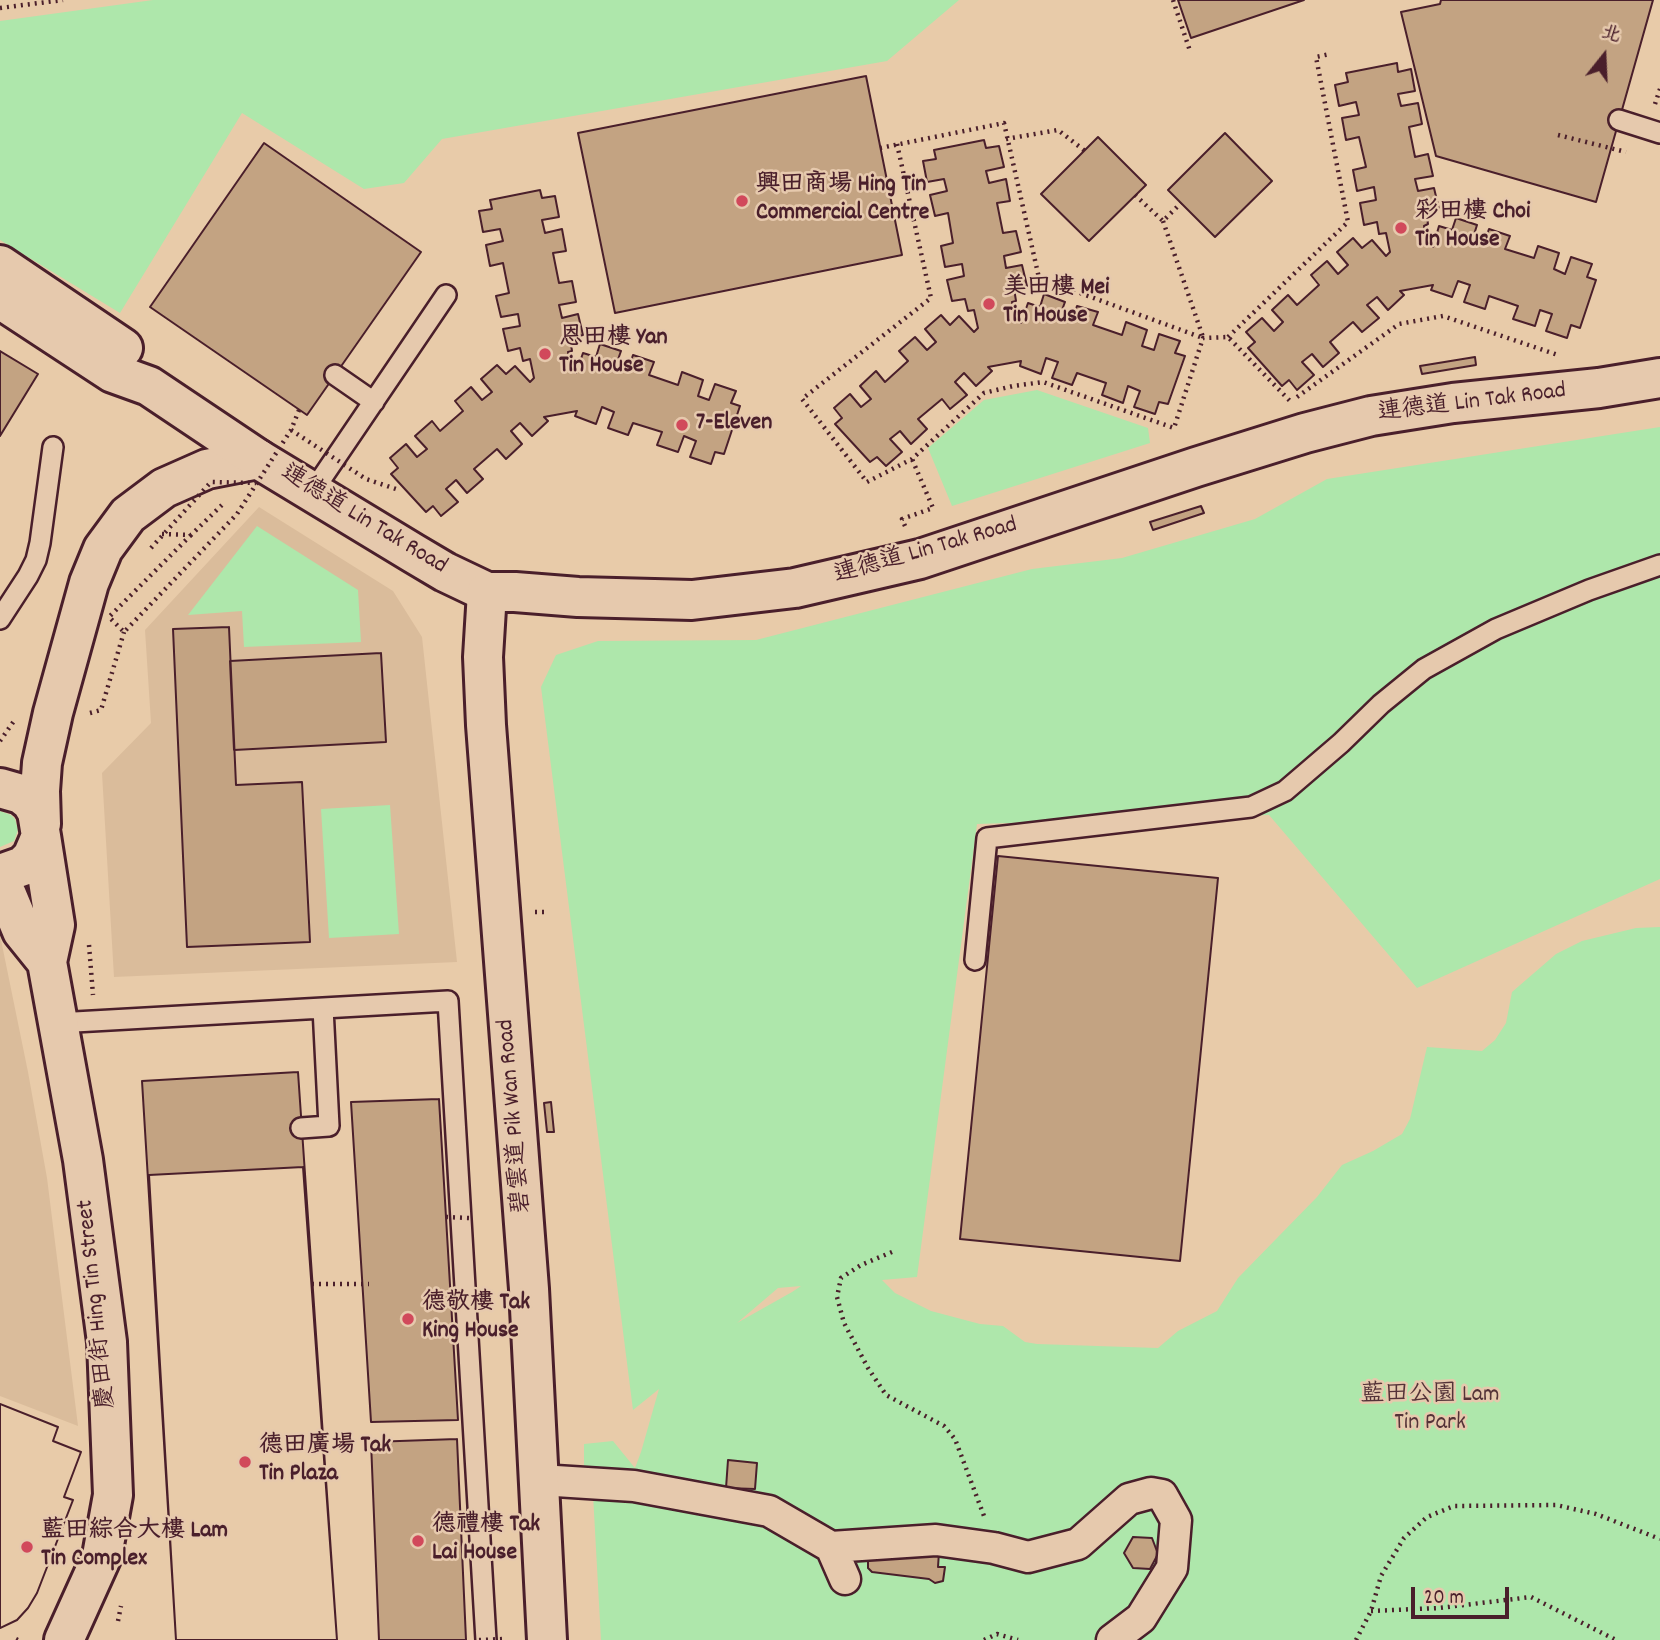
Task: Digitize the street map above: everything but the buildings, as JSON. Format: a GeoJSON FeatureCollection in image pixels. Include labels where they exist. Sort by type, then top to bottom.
{"type":"FeatureCollection","features":[{"type":"Feature","properties":{"kind":"street","name":"連德道 Lin Tak Road"},"geometry":{"type":"LineString","coordinates":[[0,265],[131,353],[149,386],[252,476],[313,491],[444,572],[487,592],[692,600],[795,588],[920,559],[1196,467],[1305,433],[1371,416],[1453,403],[1599,388],[1660,378]]}},
{"type":"Feature","properties":{"kind":"street","name":"連德道 Lin Tak Road"},"geometry":{"type":"LineString","coordinates":[[0,299],[113,373],[149,386]]}},
{"type":"Feature","properties":{"kind":"street","name":"慶田街 Hing Tin Street"},"geometry":{"type":"LineString","coordinates":[[41,830],[42,763],[53,713],[89,583],[103,549],[128,515],[164,488],[207,469],[252,476]]}},
{"type":"Feature","properties":{"kind":"street","name":"碧雲道 Pik Wan Road"},"geometry":{"type":"LineString","coordinates":[[487,592],[483,657],[486,725],[529,1289],[547,1640]]}},
{"type":"Feature","properties":{"kind":"street","name":"慶田街 Hing Tin Street"},"geometry":{"type":"LineString","coordinates":[[0,788],[21,794],[31,802],[37,812],[41,830],[55,926],[47,962],[83,1160],[107,1342],[113,1495],[102,1556],[64,1640]]}},
{"type":"Feature","properties":{"kind":"street"},"geometry":{"type":"LineString","coordinates":[[0,874],[23,866],[32,857],[41,830]]}},
{"type":"Feature","properties":{"kind":"street","name":"慶田街 Hing Tin Street"},"geometry":{"type":"LineString","coordinates":[[0,887],[7,895],[22,931],[47,962]]}},
{"type":"Feature","properties":{"kind":"street"},"geometry":{"type":"LineString","coordinates":[[540,1480],[635,1486],[769,1511],[831,1547],[936,1540],[994,1548],[1028,1558],[1078,1544],[1129,1499],[1150,1493],[1162,1495],[1176,1520],[1172,1568],[1141,1618],[1112,1640]]}},
{"type":"Feature","properties":{"kind":"street"},"geometry":{"type":"LineString","coordinates":[[831,1547],[845,1579]]}},
{"type":"Feature","properties":{"kind":"lane"},"geometry":{"type":"LineString","coordinates":[[1619,120],[1660,133]]}},
{"type":"Feature","properties":{"kind":"lane"},"geometry":{"type":"LineString","coordinates":[[313,491],[446,295]]}},
{"type":"Feature","properties":{"kind":"lane"},"geometry":{"type":"LineString","coordinates":[[335,375],[374,402]]}},
{"type":"Feature","properties":{"kind":"lane"},"geometry":{"type":"LineString","coordinates":[[0,619],[36,560],[53,447]]}},
{"type":"Feature","properties":{"kind":"lane"},"geometry":{"type":"LineString","coordinates":[[975,960],[986,838],[1251,807],[1284,791],[1424,669],[1496,629],[1589,590],[1660,565]]}},
{"type":"Feature","properties":{"kind":"lane"},"geometry":{"type":"LineString","coordinates":[[57,1023],[448,1001],[486,1640]]}},
{"type":"Feature","properties":{"kind":"lane"},"geometry":{"type":"LineString","coordinates":[[301,1128],[329,1126],[323,1008]]}},
{"type":"Feature","properties":{"kind":"path"},"geometry":{"type":"LineString","coordinates":[[0,8],[63,0]]}},
{"type":"Feature","properties":{"kind":"path"},"geometry":{"type":"LineString","coordinates":[[1173,0],[1190,51]]}},
{"type":"Feature","properties":{"kind":"path"},"geometry":{"type":"LineString","coordinates":[[880,148],[1004,122],[1039,278],[1203,338],[1228,337],[1348,222],[1316,57],[1330,54]]}},
{"type":"Feature","properties":{"kind":"path"},"geometry":{"type":"LineString","coordinates":[[1006,139],[1058,130],[1085,151]]}},
{"type":"Feature","properties":{"kind":"path"},"geometry":{"type":"LineString","coordinates":[[1558,135],[1611,149]]}},
{"type":"Feature","properties":{"kind":"path"},"geometry":{"type":"LineString","coordinates":[[897,144],[931,298],[802,399],[867,482],[912,459],[984,393],[1043,382],[1174,428],[1203,338],[1163,221],[1135,195]]}},
{"type":"Feature","properties":{"kind":"path"},"geometry":{"type":"LineString","coordinates":[[1163,221],[1181,203]]}},
{"type":"Feature","properties":{"kind":"path"},"geometry":{"type":"LineString","coordinates":[[1228,337],[1290,402],[1399,324],[1432,317],[1443,316],[1560,355]]}},
{"type":"Feature","properties":{"kind":"path"},"geometry":{"type":"LineString","coordinates":[[233,494],[291,430],[299,410]]}},
{"type":"Feature","properties":{"kind":"path"},"geometry":{"type":"LineString","coordinates":[[291,430],[366,479],[400,490]]}},
{"type":"Feature","properties":{"kind":"path"},"geometry":{"type":"LineString","coordinates":[[912,459],[933,508],[902,519],[906,528],[917,524]]}},
{"type":"Feature","properties":{"kind":"path"},"geometry":{"type":"LineString","coordinates":[[151,548],[211,482],[252,476]]}},
{"type":"Feature","properties":{"kind":"path"},"geometry":{"type":"LineString","coordinates":[[104,699],[124,632],[237,514],[252,476]]}},
{"type":"Feature","properties":{"kind":"path"},"geometry":{"type":"LineString","coordinates":[[124,632],[109,617],[225,502]]}},
{"type":"Feature","properties":{"kind":"path"},"geometry":{"type":"LineString","coordinates":[[153,534],[191,535]]}},
{"type":"Feature","properties":{"kind":"path"},"geometry":{"type":"LineString","coordinates":[[446,1217],[469,1218]]}},
{"type":"Feature","properties":{"kind":"path"},"geometry":{"type":"LineString","coordinates":[[892,1252],[861,1265],[841,1278],[837,1297],[844,1324],[886,1395],[944,1426],[955,1438],[994,1548]]}},
{"type":"Feature","properties":{"kind":"path"},"geometry":{"type":"LineString","coordinates":[[312,1284],[369,1284]]}},
{"type":"Feature","properties":{"kind":"path"},"geometry":{"type":"LineString","coordinates":[[1356,1640],[1371,1611],[1381,1576],[1404,1538],[1427,1517],[1454,1506],[1556,1505],[1596,1514],[1660,1539]]}},
{"type":"Feature","properties":{"kind":"path"},"geometry":{"type":"LineString","coordinates":[[1371,1611],[1439,1608],[1531,1597],[1615,1640]]}},
{"type":"Feature","properties":{"kind":"path"},"geometry":{"type":"LineString","coordinates":[[984,1640],[997,1634],[1018,1640]]}},
{"type":"Feature","properties":{"kind":"path"},"geometry":{"type":"LineString","coordinates":[[479,1640],[505,1639]]}},
{"type":"Feature","properties":{"kind":"shaded area"},"geometry":{"type":"Polygon","coordinates":[[[259,507],[393,591],[422,637],[457,962],[114,977],[102,773],[151,723],[145,630],[259,507]]]}},
{"type":"Feature","properties":{"kind":"shaded area"},"geometry":{"type":"Polygon","coordinates":[[[0,935],[47,1178],[78,1426],[0,1396],[0,935]]]}},
{"type":"Feature","properties":{"kind":"green space"},"geometry":{"type":"Polygon","coordinates":[[[153,0],[959,0],[887,61],[442,139],[404,183],[364,189],[242,113],[120,313],[0,240],[0,21],[153,0]]]}},
{"type":"Feature","properties":{"kind":"green space"},"geometry":{"type":"Polygon","coordinates":[[[1037,390],[1148,428],[1150,443],[952,506],[928,448],[984,400],[1037,390]]]}},
{"type":"Feature","properties":{"kind":"green space","name":"藍田公園 Lam Tin Park"},"geometry":{"type":"Polygon","coordinates":[[[1660,427],[1660,879],[1417,988],[1269,815],[977,824],[917,1277],[882,1280],[895,1293],[931,1311],[980,1324],[1003,1326],[1025,1342],[1158,1348],[1178,1331],[1217,1311],[1238,1278],[1317,1197],[1342,1165],[1402,1134],[1410,1119],[1427,1047],[1482,1051],[1495,1040],[1506,1023],[1512,992],[1556,954],[1582,941],[1636,928],[1660,927],[1660,1640],[601,1640],[592,1476],[584,1475],[584,1444],[613,1441],[635,1468],[659,1389],[633,1410],[541,687],[556,655],[598,641],[756,640],[1032,569],[1122,558],[1255,519],[1327,479],[1660,427]],[[801,1286],[778,1288],[737,1323],[801,1286]]]}},
{"type":"Feature","properties":{"kind":"green space"},"geometry":{"type":"Polygon","coordinates":[[[257,526],[358,590],[361,642],[244,647],[242,611],[188,615],[257,526]]]}},
{"type":"Feature","properties":{"kind":"green space"},"geometry":{"type":"Polygon","coordinates":[[[390,805],[399,934],[329,938],[321,809],[390,805]]]}},
{"type":"Feature","properties":{"kind":"green space"},"geometry":{"type":"Polygon","coordinates":[[[0,811],[15,819],[18,830],[14,841],[0,847],[0,811]]]}},
{"type":"Feature","properties":{"kind":"place","name":"興田商場 Hing Tin Commercial Centre"},"geometry":{"type":"Point","coordinates":[742,201]}},
{"type":"Feature","properties":{"kind":"place","name":"彩田樓 Choi Tin House"},"geometry":{"type":"Point","coordinates":[1401,228]}},
{"type":"Feature","properties":{"kind":"place","name":"美田樓 Mei Tin House"},"geometry":{"type":"Point","coordinates":[989,304]}},
{"type":"Feature","properties":{"kind":"place","name":"恩田樓 Yan Tin House"},"geometry":{"type":"Point","coordinates":[545,354]}},
{"type":"Feature","properties":{"kind":"place","name":"7-Eleven"},"geometry":{"type":"Point","coordinates":[682,425]}},
{"type":"Feature","properties":{"kind":"place","name":"德敬樓 Tak King House"},"geometry":{"type":"Point","coordinates":[408,1319]}},
{"type":"Feature","properties":{"kind":"place","name":"德田廣場 Tak Tin Plaza"},"geometry":{"type":"Point","coordinates":[245,1462]}},
{"type":"Feature","properties":{"kind":"place","name":"德禮樓 Tak Lai House"},"geometry":{"type":"Point","coordinates":[418,1541]}},
{"type":"Feature","properties":{"kind":"place","name":"藍田綜合大樓 Lam Tin Complex"},"geometry":{"type":"Point","coordinates":[27,1547]}}]}
